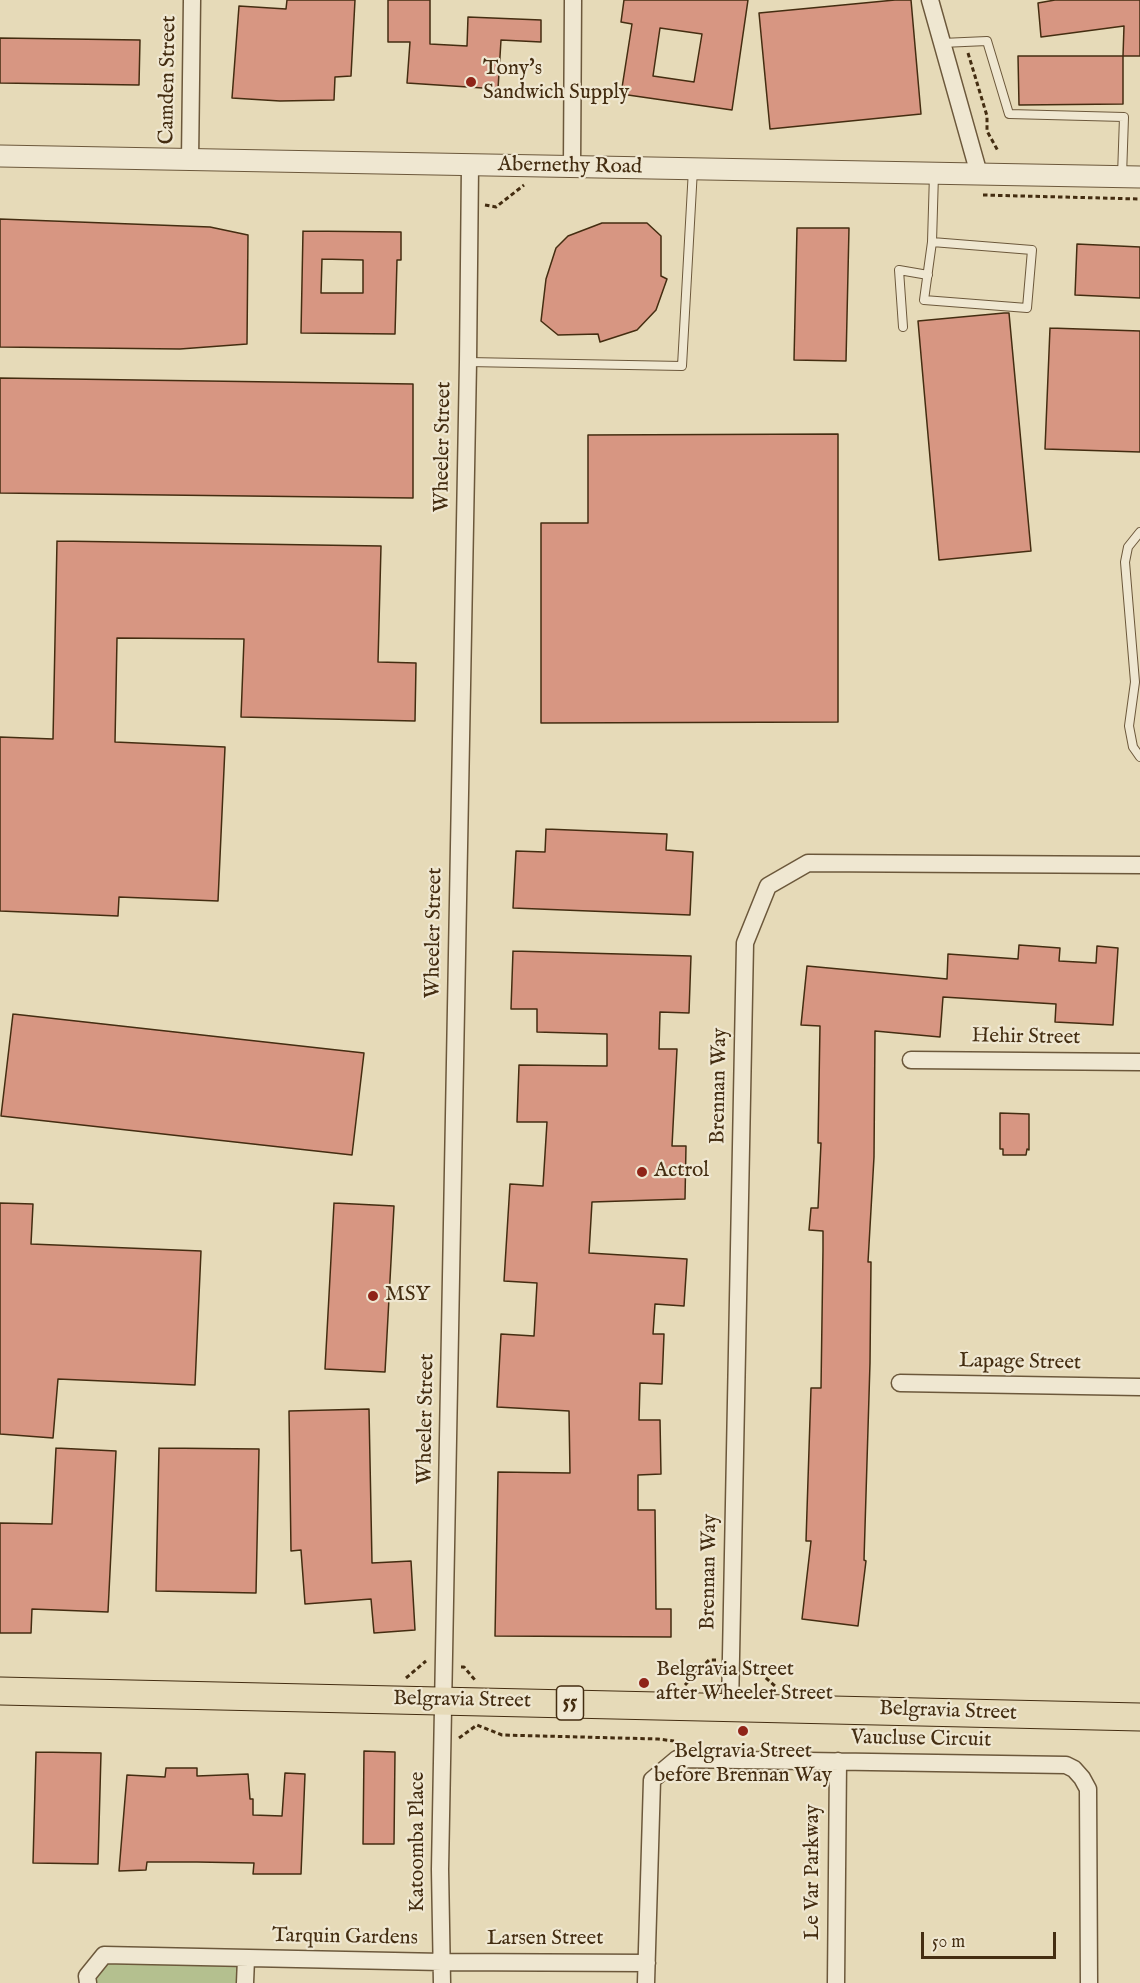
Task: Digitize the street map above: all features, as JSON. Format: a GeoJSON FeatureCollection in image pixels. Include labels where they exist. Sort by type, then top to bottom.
{"type":"FeatureCollection","features":[{"type":"Feature","properties":{"kind":"main road","name":"Belgravia Street"},"geometry":{"type":"LineString","coordinates":[[0,1691],[1140,1717]]}},
{"type":"Feature","properties":{"kind":"street","name":"Camden Street"},"geometry":{"type":"LineString","coordinates":[[190,161],[192,0]]}},
{"type":"Feature","properties":{"kind":"street"},"geometry":{"type":"LineString","coordinates":[[572,167],[573,0]]}},
{"type":"Feature","properties":{"kind":"street"},"geometry":{"type":"LineString","coordinates":[[930,0],[980,174]]}},
{"type":"Feature","properties":{"kind":"street","name":"Abernethy Road"},"geometry":{"type":"LineString","coordinates":[[0,156],[1131,177]]}},
{"type":"Feature","properties":{"kind":"street","name":"Wheeler Street"},"geometry":{"type":"LineString","coordinates":[[444,1700],[437,1662],[468,362],[470,166]]}},
{"type":"Feature","properties":{"kind":"street","name":"Brennan Way"},"geometry":{"type":"LineString","coordinates":[[730,1707],[745,943],[768,886],[808,863],[1140,865]]}},
{"type":"Feature","properties":{"kind":"street","name":"Hehir Street"},"geometry":{"type":"LineString","coordinates":[[911,1060],[1140,1062]]}},
{"type":"Feature","properties":{"kind":"street","name":"Lapage Street"},"geometry":{"type":"LineString","coordinates":[[900,1383],[1140,1387]]}},
{"type":"Feature","properties":{"kind":"street","name":"Katoomba Place"},"geometry":{"type":"LineString","coordinates":[[442,1983],[440,1869],[444,1700]]}},
{"type":"Feature","properties":{"kind":"street","name":"Vaucluse Circuit"},"geometry":{"type":"LineString","coordinates":[[646,1983],[652,1780],[677,1759],[1066,1765],[1074,1769],[1088,1789],[1089,1983]]}},
{"type":"Feature","properties":{"kind":"street","name":"Le Var Parkway"},"geometry":{"type":"LineString","coordinates":[[836,1983],[837,1761]]}},
{"type":"Feature","properties":{"kind":"street","name":"Tarquin Gardens"},"geometry":{"type":"LineString","coordinates":[[88,1983],[87,1976],[104,1955],[442,1962]]}},
{"type":"Feature","properties":{"kind":"street","name":"Tarquin Gardens"},"geometry":{"type":"LineString","coordinates":[[244,1983],[246,1959]]}},
{"type":"Feature","properties":{"kind":"street","name":"Larsen Street"},"geometry":{"type":"LineString","coordinates":[[442,1962],[647,1963]]}},
{"type":"Feature","properties":{"kind":"lane"},"geometry":{"type":"LineString","coordinates":[[942,43],[987,41],[1009,114],[1124,117],[1131,177]]}},
{"type":"Feature","properties":{"kind":"lane"},"geometry":{"type":"LineString","coordinates":[[468,362],[682,366],[693,169]]}},
{"type":"Feature","properties":{"kind":"lane"},"geometry":{"type":"LineString","coordinates":[[932,242],[1032,250],[1027,308],[924,300],[932,242],[934,173]]}},
{"type":"Feature","properties":{"kind":"lane"},"geometry":{"type":"LineString","coordinates":[[903,327],[899,270],[928,275]]}},
{"type":"Feature","properties":{"kind":"lane"},"geometry":{"type":"LineString","coordinates":[[1140,532],[1128,547],[1125,562],[1135,682],[1129,726],[1133,747],[1140,757]]}},
{"type":"Feature","properties":{"kind":"path"},"geometry":{"type":"LineString","coordinates":[[959,42],[967,52],[987,117],[987,130],[998,151]]}},
{"type":"Feature","properties":{"kind":"path"},"geometry":{"type":"LineString","coordinates":[[470,202],[496,207],[524,184]]}},
{"type":"Feature","properties":{"kind":"path"},"geometry":{"type":"LineString","coordinates":[[980,195],[1140,199]]}},
{"type":"Feature","properties":{"kind":"path"},"geometry":{"type":"LineString","coordinates":[[686,1685],[709,1660],[747,1662],[773,1686],[785,1686]]}},
{"type":"Feature","properties":{"kind":"path"},"geometry":{"type":"LineString","coordinates":[[423,1664],[437,1662]]}},
{"type":"Feature","properties":{"kind":"path"},"geometry":{"type":"LineString","coordinates":[[406,1679],[423,1664],[437,1662],[464,1667],[475,1681]]}},
{"type":"Feature","properties":{"kind":"path"},"geometry":{"type":"LineString","coordinates":[[443,1752],[453,1752],[458,1740],[477,1725],[502,1735],[658,1739],[678,1742]]}},
{"type":"Feature","properties":{"kind":"green space"},"geometry":{"type":"Polygon","coordinates":[[[106,1959],[246,1959],[244,1983],[91,1983],[106,1959]]]}},
{"type":"Feature","properties":{"kind":"building"},"geometry":{"type":"Polygon","coordinates":[[[287,0],[355,0],[351,76],[335,77],[334,100],[280,101],[232,98],[239,6],[286,9],[287,0]]]}},
{"type":"Feature","properties":{"kind":"building"},"geometry":{"type":"Polygon","coordinates":[[[388,0],[430,0],[430,44],[467,46],[468,17],[541,20],[541,42],[501,40],[498,89],[407,83],[410,42],[388,42],[388,0]]]}},
{"type":"Feature","properties":{"kind":"building"},"geometry":{"type":"Polygon","coordinates":[[[624,0],[748,0],[732,110],[621,94],[632,24],[621,22],[624,0]],[[660,28],[653,76],[694,82],[702,34],[660,28]]]}},
{"type":"Feature","properties":{"kind":"building"},"geometry":{"type":"Polygon","coordinates":[[[911,0],[921,114],[770,129],[759,13],[911,0]]]}},
{"type":"Feature","properties":{"kind":"building"},"geometry":{"type":"Polygon","coordinates":[[[1055,0],[1140,0],[1140,56],[1123,56],[1124,26],[1041,37],[1038,3],[1055,0]]]}},
{"type":"Feature","properties":{"kind":"building"},"geometry":{"type":"Polygon","coordinates":[[[0,38],[140,40],[139,85],[0,83],[0,38]]]}},
{"type":"Feature","properties":{"kind":"building"},"geometry":{"type":"Polygon","coordinates":[[[1018,56],[1123,56],[1123,104],[1019,105],[1018,56]]]}},
{"type":"Feature","properties":{"kind":"building"},"geometry":{"type":"Polygon","coordinates":[[[0,219],[210,227],[248,235],[247,344],[180,349],[0,347],[0,219]]]}},
{"type":"Feature","properties":{"kind":"building"},"geometry":{"type":"Polygon","coordinates":[[[602,223],[647,223],[661,236],[661,276],[667,279],[656,310],[637,330],[600,342],[598,334],[558,335],[541,321],[546,279],[556,248],[568,236],[602,223]]]}},
{"type":"Feature","properties":{"kind":"building"},"geometry":{"type":"Polygon","coordinates":[[[797,228],[849,228],[846,361],[794,360],[797,228]]]}},
{"type":"Feature","properties":{"kind":"building"},"geometry":{"type":"Polygon","coordinates":[[[303,231],[401,232],[401,260],[397,260],[395,334],[301,333],[303,231]],[[322,259],[321,293],[363,293],[363,260],[322,259]]]}},
{"type":"Feature","properties":{"kind":"building"},"geometry":{"type":"Polygon","coordinates":[[[1077,244],[1140,247],[1140,298],[1075,295],[1077,244]]]}},
{"type":"Feature","properties":{"kind":"building"},"geometry":{"type":"Polygon","coordinates":[[[1009,313],[1031,551],[939,560],[918,321],[1009,313]]]}},
{"type":"Feature","properties":{"kind":"building"},"geometry":{"type":"Polygon","coordinates":[[[1050,328],[1140,331],[1140,452],[1045,449],[1050,328]]]}},
{"type":"Feature","properties":{"kind":"building"},"geometry":{"type":"Polygon","coordinates":[[[0,378],[413,384],[413,498],[0,493],[0,378]]]}},
{"type":"Feature","properties":{"kind":"building"},"geometry":{"type":"Polygon","coordinates":[[[838,434],[838,722],[541,723],[541,523],[588,523],[588,435],[838,434]]]}},
{"type":"Feature","properties":{"kind":"building"},"geometry":{"type":"Polygon","coordinates":[[[57,541],[381,546],[378,662],[416,663],[415,721],[241,717],[244,639],[117,638],[115,742],[225,747],[218,901],[119,897],[118,916],[0,911],[0,737],[53,739],[57,541]]]}},
{"type":"Feature","properties":{"kind":"building"},"geometry":{"type":"Polygon","coordinates":[[[546,829],[667,834],[666,850],[693,852],[690,915],[513,908],[516,851],[545,852],[546,829]]]}},
{"type":"Feature","properties":{"kind":"building"},"geometry":{"type":"Polygon","coordinates":[[[1019,945],[1060,948],[1059,961],[1096,963],[1097,946],[1118,948],[1113,1025],[1055,1022],[1056,1004],[943,997],[940,1037],[875,1031],[874,1157],[868,1262],[871,1262],[864,1560],[866,1561],[858,1626],[802,1619],[811,1541],[806,1541],[811,1388],[821,1388],[823,1250],[823,1231],[809,1230],[811,1208],[818,1208],[821,1143],[818,1143],[820,1026],[801,1025],[807,966],[947,979],[948,954],[1018,959],[1019,945]]]}},
{"type":"Feature","properties":{"kind":"building"},"geometry":{"type":"Polygon","coordinates":[[[513,951],[691,956],[689,1013],[660,1012],[659,1049],[677,1049],[672,1146],[686,1146],[685,1199],[592,1202],[589,1253],[687,1259],[684,1306],[655,1304],[653,1334],[664,1334],[662,1384],[640,1383],[639,1420],[660,1420],[661,1474],[638,1475],[638,1510],[655,1510],[656,1609],[671,1609],[671,1637],[495,1636],[498,1472],[570,1473],[569,1411],[497,1407],[501,1334],[534,1336],[537,1283],[504,1281],[510,1184],[543,1186],[547,1122],[517,1122],[519,1065],[607,1066],[607,1034],[537,1032],[537,1009],[511,1009],[513,951]]]}},
{"type":"Feature","properties":{"kind":"building"},"geometry":{"type":"Polygon","coordinates":[[[13,1014],[364,1053],[352,1155],[1,1116],[13,1014]]]}},
{"type":"Feature","properties":{"kind":"building"},"geometry":{"type":"Polygon","coordinates":[[[1000,1113],[1029,1114],[1029,1150],[1027,1149],[1026,1155],[1003,1155],[1003,1149],[1000,1149],[1000,1113]]]}},
{"type":"Feature","properties":{"kind":"building"},"geometry":{"type":"Polygon","coordinates":[[[0,1203],[33,1204],[31,1244],[201,1251],[195,1385],[58,1379],[53,1438],[0,1434],[0,1203]]]}},
{"type":"Feature","properties":{"kind":"building"},"geometry":{"type":"Polygon","coordinates":[[[334,1203],[394,1206],[385,1372],[325,1369],[334,1203]]]}},
{"type":"Feature","properties":{"kind":"building"},"geometry":{"type":"Polygon","coordinates":[[[369,1409],[372,1563],[411,1561],[415,1630],[374,1633],[371,1599],[305,1604],[301,1550],[291,1551],[289,1411],[369,1409]]]}},
{"type":"Feature","properties":{"kind":"building"},"geometry":{"type":"Polygon","coordinates":[[[56,1448],[116,1451],[108,1612],[32,1609],[31,1633],[0,1633],[0,1523],[52,1524],[56,1448]]]}},
{"type":"Feature","properties":{"kind":"building"},"geometry":{"type":"Polygon","coordinates":[[[159,1448],[259,1449],[256,1593],[156,1591],[159,1448]]]}},
{"type":"Feature","properties":{"kind":"building"},"geometry":{"type":"Polygon","coordinates":[[[364,1751],[395,1752],[394,1844],[363,1844],[364,1751]]]}},
{"type":"Feature","properties":{"kind":"building"},"geometry":{"type":"Polygon","coordinates":[[[36,1752],[101,1753],[98,1864],[33,1863],[36,1752]]]}},
{"type":"Feature","properties":{"kind":"building"},"geometry":{"type":"Polygon","coordinates":[[[166,1768],[197,1768],[197,1776],[248,1774],[250,1799],[253,1799],[253,1815],[282,1816],[285,1773],[305,1774],[301,1874],[253,1874],[254,1863],[197,1862],[147,1862],[146,1870],[119,1871],[127,1775],[165,1777],[166,1768]]]}},
{"type":"Feature","properties":{"kind":"place","name":"Tony's Sandwich Supply"},"geometry":{"type":"Point","coordinates":[471,82]}},
{"type":"Feature","properties":{"kind":"place","name":"Actrol"},"geometry":{"type":"Point","coordinates":[642,1172]}},
{"type":"Feature","properties":{"kind":"place","name":"MSY"},"geometry":{"type":"Point","coordinates":[373,1296]}},
{"type":"Feature","properties":{"kind":"place","name":"Belgravia Street after Wheeler Street"},"geometry":{"type":"Point","coordinates":[644,1683]}},
{"type":"Feature","properties":{"kind":"place","name":"Belgravia Street before Brennan Way"},"geometry":{"type":"Point","coordinates":[743,1731]}}]}
